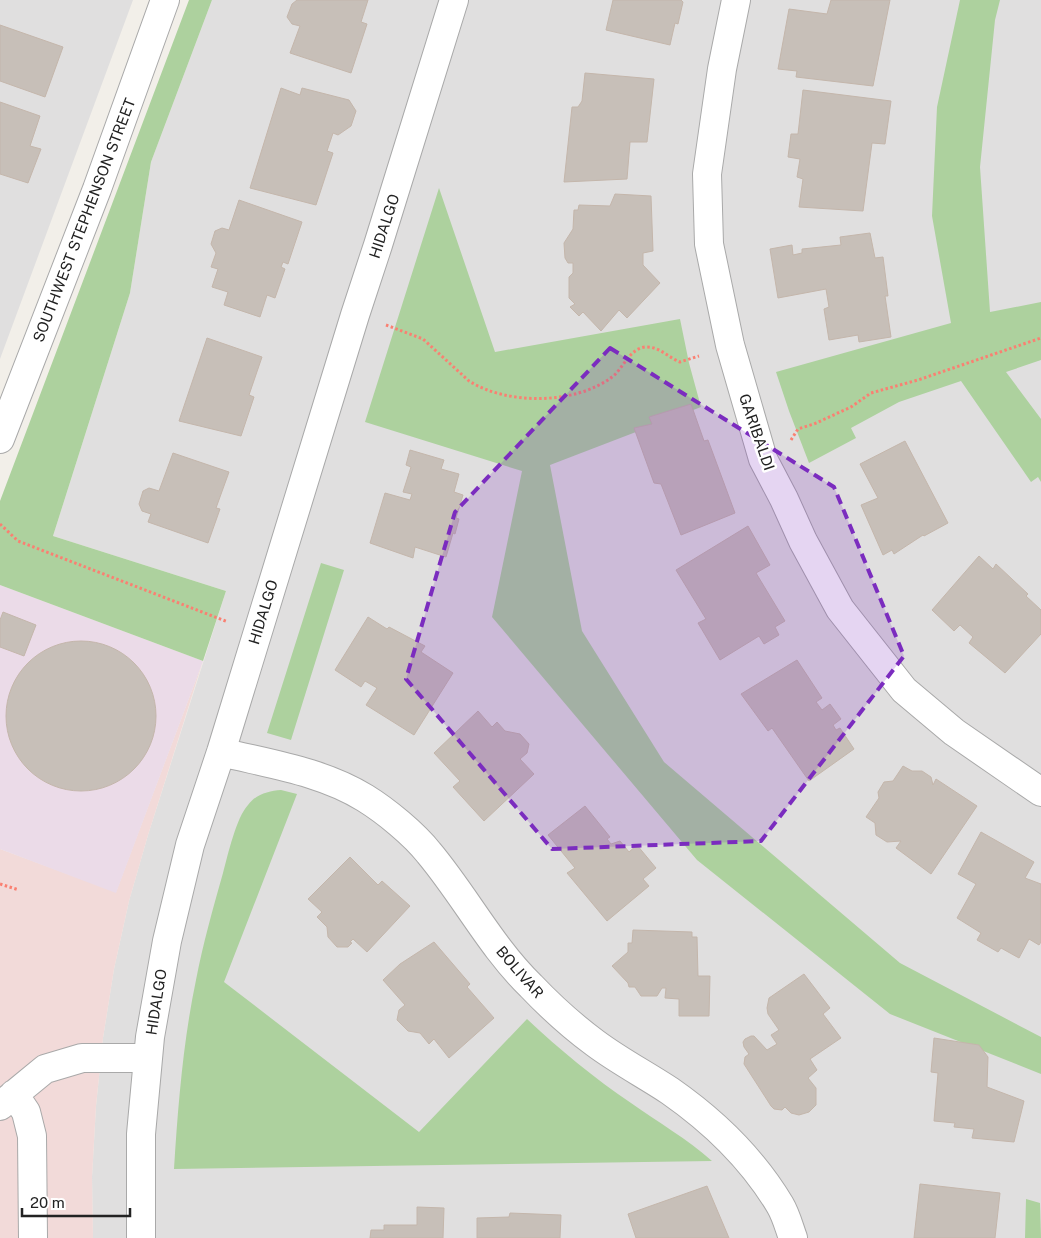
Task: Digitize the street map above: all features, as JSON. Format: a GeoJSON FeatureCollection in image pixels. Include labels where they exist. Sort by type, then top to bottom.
{"type":"FeatureCollection","features":[{"type":"Feature","properties":{"kind":"street","name":"SOUTHWEST STEPHENSON STREET"},"geometry":{"type":"LineString","coordinates":[[0,439],[97,188],[165,0]]}},
{"type":"Feature","properties":{"kind":"street","name":"HIDALGO"},"geometry":{"type":"LineString","coordinates":[[141,1238],[141,1134],[150,1037],[167,941],[190,845],[221,752],[454,0]]}},
{"type":"Feature","properties":{"kind":"street","name":"GARIBALDI"},"geometry":{"type":"LineString","coordinates":[[736,0],[722,69],[707,174],[709,244],[730,345],[763,459],[784,498],[803,541],[840,609],[904,690],[954,732],[1041,792]]}},
{"type":"Feature","properties":{"kind":"street","name":"BOLIVAR"},"geometry":{"type":"LineString","coordinates":[[221,752],[320,776],[364,797],[391,817],[429,852],[500,951],[529,985],[561,1016],[596,1044],[704,1116],[732,1143],[781,1206],[793,1238]]}},
{"type":"Feature","properties":{"kind":"street"},"geometry":{"type":"LineString","coordinates":[[33,1238],[32,1136],[26,1112],[7,1100],[45,1069],[82,1058],[148,1058]]}},
{"type":"Feature","properties":{"kind":"path"},"geometry":{"type":"LineString","coordinates":[[416,335],[477,386],[533,400],[578,393],[600,385],[613,376],[635,352],[643,348],[656,349],[680,362],[730,345]]}},
{"type":"Feature","properties":{"kind":"path"},"geometry":{"type":"LineString","coordinates":[[802,427],[814,424],[850,407],[871,393],[918,380],[1041,338]]}},
{"type":"Feature","properties":{"kind":"path"},"geometry":{"type":"LineString","coordinates":[[0,524],[18,541],[257,633]]}},
{"type":"Feature","properties":{"kind":"path"},"geometry":{"type":"LineString","coordinates":[[0,884],[19,890]]}},
{"type":"Feature","properties":{"kind":"highlighted area"},"geometry":{"type":"Polygon","coordinates":[[[610,348],[834,487],[904,656],[761,841],[552,849],[406,679],[455,512],[610,348]]]}},
{"type":"Feature","properties":{"kind":"shaded area"},"geometry":{"type":"Polygon","coordinates":[[[0,0],[133,0],[0,359],[0,0]]]}},
{"type":"Feature","properties":{"kind":"shaded area"},"geometry":{"type":"Polygon","coordinates":[[[212,0],[1041,0],[1041,1238],[93,1238],[92,1177],[96,1106],[103,1038],[114,969],[129,901],[148,835],[226,591],[53,536],[130,293],[151,162],[212,0]]]}},
{"type":"Feature","properties":{"kind":"shaded area"},"geometry":{"type":"Polygon","coordinates":[[[0,585],[203,661],[116,893],[0,849],[0,585]]]}},
{"type":"Feature","properties":{"kind":"shaded area"},"geometry":{"type":"Polygon","coordinates":[[[203,661],[148,835],[129,901],[114,969],[103,1038],[96,1106],[92,1177],[93,1238],[0,1238],[0,849],[116,892],[203,661]]]}},
{"type":"Feature","properties":{"kind":"green space"},"geometry":{"type":"Polygon","coordinates":[[[189,0],[212,0],[151,162],[130,293],[53,536],[226,591],[203,661],[0,585],[0,501],[189,0]]]}},
{"type":"Feature","properties":{"kind":"green space"},"geometry":{"type":"Polygon","coordinates":[[[960,0],[1000,0],[995,20],[980,167],[990,312],[1041,302],[1041,360],[1006,372],[1041,419],[1041,482],[1038,477],[1031,482],[961,381],[899,402],[851,428],[856,438],[809,463],[776,372],[951,323],[932,216],[937,107],[960,0]]]}},
{"type":"Feature","properties":{"kind":"green space"},"geometry":{"type":"Polygon","coordinates":[[[439,188],[495,352],[680,319],[701,407],[550,465],[582,631],[664,762],[900,963],[1041,1037],[1041,1074],[890,1014],[697,860],[492,617],[522,471],[365,422],[439,188]]]}},
{"type":"Feature","properties":{"kind":"green space"},"geometry":{"type":"Polygon","coordinates":[[[321,563],[344,570],[291,740],[267,733],[321,563]]]}},
{"type":"Feature","properties":{"kind":"green space"},"geometry":{"type":"Polygon","coordinates":[[[281,790],[297,794],[224,982],[419,1132],[527,1019],[591,1074],[712,1161],[174,1169],[177,1122],[191,1003],[205,940],[230,847],[236,827],[251,801],[263,794],[281,790]]]}},
{"type":"Feature","properties":{"kind":"green space"},"geometry":{"type":"Polygon","coordinates":[[[1026,1199],[1040,1203],[1041,1238],[1025,1238],[1026,1199]]]}},
{"type":"Feature","properties":{"kind":"building"},"geometry":{"type":"Polygon","coordinates":[[[297,0],[368,0],[361,22],[367,24],[351,73],[290,53],[300,26],[292,24],[287,17],[292,4],[297,0]]]}},
{"type":"Feature","properties":{"kind":"building"},"geometry":{"type":"Polygon","coordinates":[[[613,0],[681,0],[683,2],[678,24],[675,23],[670,45],[606,30],[613,0]]]}},
{"type":"Feature","properties":{"kind":"building"},"geometry":{"type":"Polygon","coordinates":[[[831,0],[890,0],[873,86],[796,77],[797,71],[778,69],[789,9],[827,14],[831,0]]]}},
{"type":"Feature","properties":{"kind":"building"},"geometry":{"type":"Polygon","coordinates":[[[0,25],[63,47],[45,97],[0,81],[0,25]]]}},
{"type":"Feature","properties":{"kind":"building"},"geometry":{"type":"Polygon","coordinates":[[[585,73],[654,79],[647,142],[630,142],[627,179],[564,182],[572,107],[578,107],[582,101],[585,73]]]}},
{"type":"Feature","properties":{"kind":"building"},"geometry":{"type":"Polygon","coordinates":[[[281,88],[300,95],[302,88],[349,100],[356,111],[351,126],[338,135],[333,133],[327,151],[333,153],[316,205],[250,188],[281,88]]]}},
{"type":"Feature","properties":{"kind":"building"},"geometry":{"type":"Polygon","coordinates":[[[803,90],[891,101],[885,144],[872,143],[863,211],[799,207],[803,179],[797,177],[800,159],[788,157],[791,134],[798,134],[803,90]]]}},
{"type":"Feature","properties":{"kind":"building"},"geometry":{"type":"Polygon","coordinates":[[[0,102],[40,116],[30,146],[41,149],[28,183],[0,174],[0,102]]]}},
{"type":"Feature","properties":{"kind":"building"},"geometry":{"type":"Polygon","coordinates":[[[615,194],[651,196],[653,251],[643,253],[643,265],[660,283],[627,318],[619,310],[601,331],[583,312],[579,316],[570,307],[575,304],[569,298],[569,277],[573,273],[573,263],[568,263],[565,258],[564,243],[573,229],[574,210],[578,210],[579,205],[610,206],[615,194]]]}},
{"type":"Feature","properties":{"kind":"building"},"geometry":{"type":"Polygon","coordinates":[[[239,200],[302,222],[288,264],[283,262],[281,267],[285,269],[275,298],[267,295],[260,317],[224,305],[228,292],[212,287],[218,269],[211,267],[216,253],[211,244],[215,231],[222,228],[229,230],[239,200]]]}},
{"type":"Feature","properties":{"kind":"building"},"geometry":{"type":"Polygon","coordinates":[[[870,233],[875,258],[883,257],[888,296],[885,296],[891,337],[859,342],[858,335],[829,340],[824,309],[829,307],[826,289],[778,298],[770,249],[792,245],[793,255],[802,253],[802,249],[841,245],[840,237],[870,233]]]}},
{"type":"Feature","properties":{"kind":"building"},"geometry":{"type":"Polygon","coordinates":[[[207,338],[262,357],[249,395],[254,397],[241,436],[179,421],[207,338]]]}},
{"type":"Feature","properties":{"kind":"building"},"geometry":{"type":"Polygon","coordinates":[[[691,404],[704,441],[708,440],[735,513],[681,535],[661,484],[654,483],[634,428],[652,424],[649,417],[691,404]]]}},
{"type":"Feature","properties":{"kind":"building"},"geometry":{"type":"Polygon","coordinates":[[[905,441],[948,523],[923,535],[894,554],[892,550],[883,555],[861,505],[878,498],[860,464],[905,441]]]}},
{"type":"Feature","properties":{"kind":"building"},"geometry":{"type":"Polygon","coordinates":[[[410,450],[444,460],[441,469],[459,474],[454,492],[463,495],[456,518],[459,519],[455,534],[453,533],[446,557],[415,547],[413,558],[370,543],[385,493],[410,500],[412,494],[403,492],[411,467],[406,465],[410,450]]]}},
{"type":"Feature","properties":{"kind":"building"},"geometry":{"type":"Polygon","coordinates":[[[173,453],[229,472],[216,508],[220,509],[208,543],[148,522],[151,514],[142,511],[139,504],[143,491],[149,488],[159,491],[173,453]]]}},
{"type":"Feature","properties":{"kind":"building"},"geometry":{"type":"Polygon","coordinates":[[[748,526],[770,565],[756,573],[785,621],[775,627],[779,635],[764,644],[759,636],[720,660],[698,623],[706,619],[676,570],[748,526]]]}},
{"type":"Feature","properties":{"kind":"building"},"geometry":{"type":"Polygon","coordinates":[[[979,556],[993,569],[996,564],[1028,594],[1026,596],[1041,610],[1041,634],[1005,673],[969,643],[973,637],[960,625],[954,631],[932,610],[979,556]]]}},
{"type":"Feature","properties":{"kind":"building"},"geometry":{"type":"Polygon","coordinates":[[[3,612],[36,625],[24,656],[0,647],[0,620],[3,612]]]}},
{"type":"Feature","properties":{"kind":"building"},"geometry":{"type":"Polygon","coordinates":[[[368,617],[387,629],[389,627],[425,646],[421,652],[453,673],[414,735],[366,705],[377,688],[365,681],[361,687],[335,670],[368,617]]]}},
{"type":"Feature","properties":{"kind":"building"},"geometry":{"type":"Polygon","coordinates":[[[81,641],[96,642],[110,647],[134,663],[150,687],[155,701],[155,731],[150,745],[134,769],[110,785],[96,790],[81,791],[66,790],[52,785],[28,769],[12,745],[7,731],[6,716],[7,701],[12,687],[28,663],[52,647],[66,642],[81,641]]]}},
{"type":"Feature","properties":{"kind":"building"},"geometry":{"type":"Polygon","coordinates":[[[797,660],[822,698],[816,702],[822,710],[830,704],[841,719],[833,725],[836,730],[840,728],[854,749],[809,781],[772,728],[768,731],[741,694],[797,660]]]}},
{"type":"Feature","properties":{"kind":"building"},"geometry":{"type":"Polygon","coordinates":[[[478,711],[492,727],[497,722],[505,731],[520,734],[529,744],[527,753],[520,759],[534,774],[484,821],[453,787],[460,781],[434,753],[478,711]]]}},
{"type":"Feature","properties":{"kind":"building"},"geometry":{"type":"Polygon","coordinates":[[[903,766],[912,771],[922,771],[931,777],[933,785],[936,779],[977,806],[931,874],[896,848],[901,841],[887,842],[876,835],[875,823],[866,817],[879,798],[878,792],[884,782],[893,781],[903,766]]]}},
{"type":"Feature","properties":{"kind":"building"},"geometry":{"type":"Polygon","coordinates":[[[585,806],[610,837],[607,839],[611,844],[620,841],[629,852],[637,845],[656,868],[643,879],[649,886],[607,921],[567,873],[575,868],[548,835],[585,806]]]}},
{"type":"Feature","properties":{"kind":"building"},"geometry":{"type":"Polygon","coordinates":[[[981,832],[1034,862],[1025,878],[1041,884],[1041,942],[1039,945],[1029,939],[1019,958],[1001,948],[998,952],[977,940],[981,933],[957,918],[976,884],[958,874],[981,832]]]}},
{"type":"Feature","properties":{"kind":"building"},"geometry":{"type":"Polygon","coordinates":[[[350,857],[378,885],[382,881],[410,906],[367,952],[353,939],[348,947],[337,947],[328,937],[327,927],[317,917],[322,912],[308,899],[350,857]]]}},
{"type":"Feature","properties":{"kind":"building"},"geometry":{"type":"Polygon","coordinates":[[[633,930],[692,932],[692,937],[697,937],[698,976],[710,976],[709,1016],[679,1016],[679,999],[665,998],[666,988],[662,988],[657,996],[641,996],[635,987],[629,987],[628,983],[612,966],[628,952],[628,943],[632,943],[633,930]]]}},
{"type":"Feature","properties":{"kind":"building"},"geometry":{"type":"Polygon","coordinates":[[[434,942],[470,984],[467,987],[494,1018],[449,1058],[434,1039],[429,1044],[420,1033],[408,1031],[397,1020],[399,1010],[405,1005],[383,980],[400,964],[434,942]]]}},
{"type":"Feature","properties":{"kind":"building"},"geometry":{"type":"Polygon","coordinates":[[[804,974],[830,1008],[823,1014],[841,1038],[810,1059],[817,1070],[808,1078],[816,1088],[816,1105],[809,1112],[799,1115],[791,1113],[785,1107],[782,1110],[774,1109],[771,1106],[744,1064],[745,1057],[749,1054],[743,1042],[745,1039],[754,1036],[767,1050],[777,1044],[771,1035],[779,1030],[768,1014],[769,998],[804,974]]]}},
{"type":"Feature","properties":{"kind":"building"},"geometry":{"type":"Polygon","coordinates":[[[934,1038],[979,1045],[988,1057],[987,1087],[1024,1101],[1014,1142],[972,1138],[974,1129],[954,1127],[955,1123],[934,1121],[938,1073],[931,1072],[934,1038]]]}},
{"type":"Feature","properties":{"kind":"building"},"geometry":{"type":"Polygon","coordinates":[[[920,1184],[1000,1193],[995,1238],[914,1238],[920,1184]]]}},
{"type":"Feature","properties":{"kind":"building"},"geometry":{"type":"Polygon","coordinates":[[[707,1186],[729,1238],[636,1238],[628,1214],[707,1186]]]}},
{"type":"Feature","properties":{"kind":"building"},"geometry":{"type":"Polygon","coordinates":[[[417,1207],[444,1208],[443,1238],[370,1238],[371,1230],[384,1230],[384,1225],[417,1225],[417,1207]]]}},
{"type":"Feature","properties":{"kind":"building"},"geometry":{"type":"Polygon","coordinates":[[[510,1213],[561,1215],[560,1238],[477,1238],[477,1218],[509,1217],[510,1213]]]}}]}
